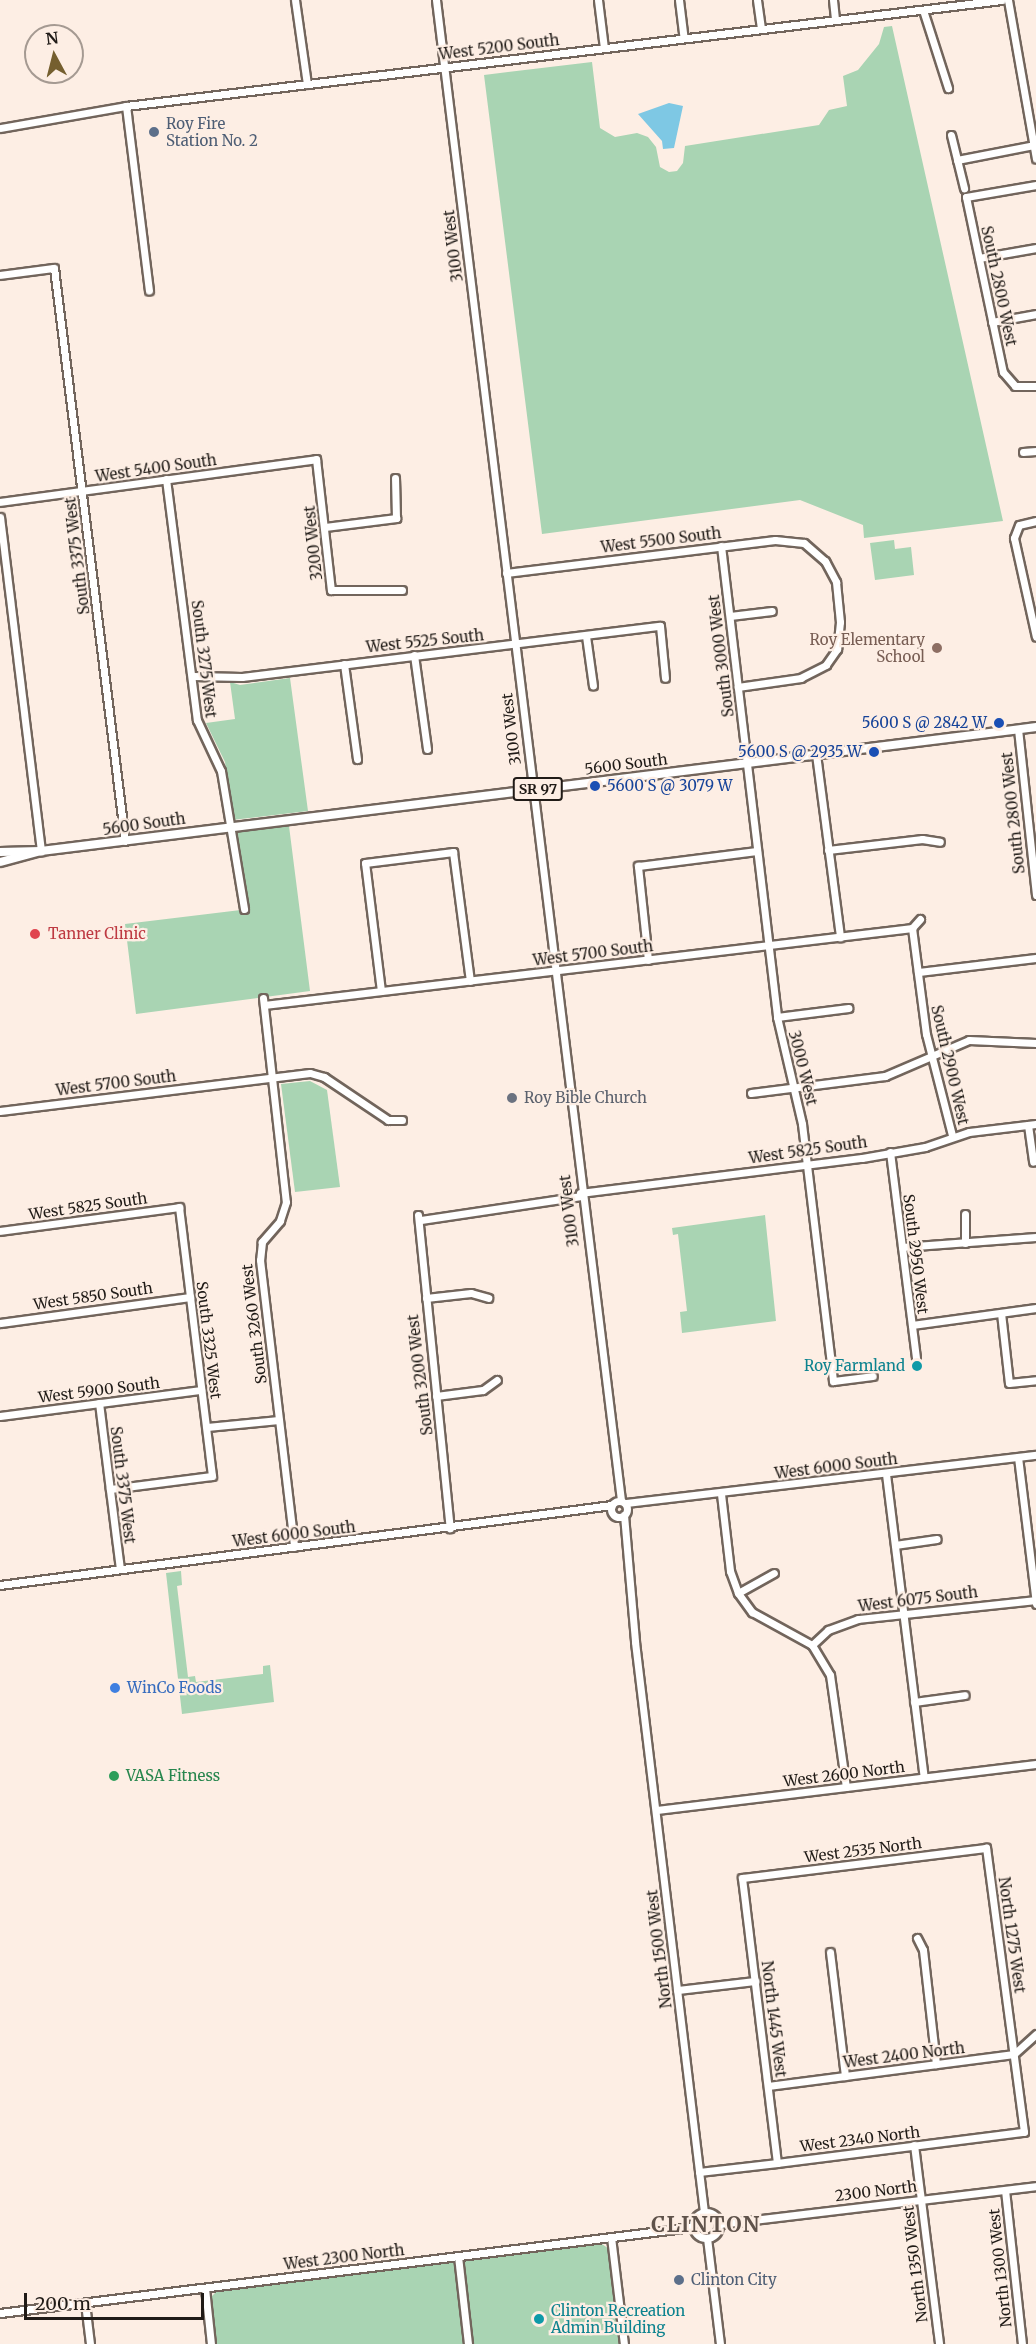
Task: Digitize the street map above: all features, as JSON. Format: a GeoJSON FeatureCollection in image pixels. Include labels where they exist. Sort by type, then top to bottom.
{"type":"FeatureCollection","features":[{"type":"Feature","properties":{"kind":"main road","name":"5600 South"},"geometry":{"type":"LineString","coordinates":[[0,852],[41,851],[125,841],[1036,727]]}},
{"type":"Feature","properties":{"kind":"main road","name":"5600 South"},"geometry":{"type":"LineString","coordinates":[[0,862],[41,851]]}},
{"type":"Feature","properties":{"kind":"street"},"geometry":{"type":"LineString","coordinates":[[295,0],[307,84]]}},
{"type":"Feature","properties":{"kind":"street","name":"3100 West"},"geometry":{"type":"LineString","coordinates":[[436,0],[619,1507]]}},
{"type":"Feature","properties":{"kind":"street"},"geometry":{"type":"LineString","coordinates":[[598,0],[604,48]]}},
{"type":"Feature","properties":{"kind":"street"},"geometry":{"type":"LineString","coordinates":[[679,0],[684,38]]}},
{"type":"Feature","properties":{"kind":"street"},"geometry":{"type":"LineString","coordinates":[[757,0],[761,29]]}},
{"type":"Feature","properties":{"kind":"street"},"geometry":{"type":"LineString","coordinates":[[833,0],[835,20]]}},
{"type":"Feature","properties":{"kind":"street","name":"West 5200 South"},"geometry":{"type":"LineString","coordinates":[[0,128],[126,105],[1002,0]]}},
{"type":"Feature","properties":{"kind":"street"},"geometry":{"type":"LineString","coordinates":[[1008,0],[1036,159]]}},
{"type":"Feature","properties":{"kind":"street"},"geometry":{"type":"LineString","coordinates":[[922,10],[948,88]]}},
{"type":"Feature","properties":{"kind":"street"},"geometry":{"type":"LineString","coordinates":[[126,105],[149,291]]}},
{"type":"Feature","properties":{"kind":"street"},"geometry":{"type":"LineString","coordinates":[[951,135],[964,188]]}},
{"type":"Feature","properties":{"kind":"street"},"geometry":{"type":"LineString","coordinates":[[957,160],[1034,146]]}},
{"type":"Feature","properties":{"kind":"street","name":"South 2800 West"},"geometry":{"type":"LineString","coordinates":[[1036,185],[966,197],[992,322],[1008,380],[1015,386],[1036,386]]}},
{"type":"Feature","properties":{"kind":"street"},"geometry":{"type":"LineString","coordinates":[[979,258],[1036,248]]}},
{"type":"Feature","properties":{"kind":"street","name":"South 3375 West"},"geometry":{"type":"LineString","coordinates":[[0,275],[54,268],[125,841]]}},
{"type":"Feature","properties":{"kind":"street"},"geometry":{"type":"LineString","coordinates":[[992,322],[1036,314]]}},
{"type":"Feature","properties":{"kind":"street"},"geometry":{"type":"LineString","coordinates":[[1023,452],[1036,451]]}},
{"type":"Feature","properties":{"kind":"street","name":"West 5400 South"},"geometry":{"type":"LineString","coordinates":[[0,502],[316,459]]}},
{"type":"Feature","properties":{"kind":"street","name":"3200 West"},"geometry":{"type":"LineString","coordinates":[[316,459],[331,590],[402,590]]}},
{"type":"Feature","properties":{"kind":"street"},"geometry":{"type":"LineString","coordinates":[[325,527],[396,518],[395,478]]}},
{"type":"Feature","properties":{"kind":"street","name":"South 3275 West"},"geometry":{"type":"LineString","coordinates":[[166,479],[201,735],[220,771],[228,828],[244,909]]}},
{"type":"Feature","properties":{"kind":"street"},"geometry":{"type":"LineString","coordinates":[[0,517],[41,851]]}},
{"type":"Feature","properties":{"kind":"street"},"geometry":{"type":"LineString","coordinates":[[1036,521],[1019,525],[1014,538],[1036,637]]}},
{"type":"Feature","properties":{"kind":"street","name":"West 5500 South"},"geometry":{"type":"LineString","coordinates":[[506,573],[790,539],[817,552],[836,582],[840,622],[837,649],[825,665],[801,678],[738,687]]}},
{"type":"Feature","properties":{"kind":"street","name":"South 3000 West"},"geometry":{"type":"LineString","coordinates":[[721,546],[747,762]]}},
{"type":"Feature","properties":{"kind":"street"},"geometry":{"type":"LineString","coordinates":[[730,616],[772,611]]}},
{"type":"Feature","properties":{"kind":"street","name":"West 5525 South"},"geometry":{"type":"LineString","coordinates":[[193,676],[242,677],[660,626],[665,678]]}},
{"type":"Feature","properties":{"kind":"street"},"geometry":{"type":"LineString","coordinates":[[586,636],[592,686]]}},
{"type":"Feature","properties":{"kind":"street"},"geometry":{"type":"LineString","coordinates":[[414,655],[427,749]]}},
{"type":"Feature","properties":{"kind":"street"},"geometry":{"type":"LineString","coordinates":[[344,664],[357,759]]}},
{"type":"Feature","properties":{"kind":"street","name":"South 2800 West"},"geometry":{"type":"LineString","coordinates":[[1018,729],[1036,895]]}},
{"type":"Feature","properties":{"kind":"street"},"geometry":{"type":"LineString","coordinates":[[816,754],[840,937]]}},
{"type":"Feature","properties":{"kind":"street","name":"3000 West"},"geometry":{"type":"LineString","coordinates":[[747,762],[777,1017],[795,1088],[807,1165],[833,1381],[873,1376]]}},
{"type":"Feature","properties":{"kind":"street"},"geometry":{"type":"LineString","coordinates":[[828,850],[922,839],[940,842]]}},
{"type":"Feature","properties":{"kind":"street"},"geometry":{"type":"LineString","coordinates":[[648,960],[638,866],[757,851]]}},
{"type":"Feature","properties":{"kind":"street"},"geometry":{"type":"LineString","coordinates":[[381,992],[365,863],[453,852],[470,981]]}},
{"type":"Feature","properties":{"kind":"street"},"geometry":{"type":"LineString","coordinates":[[912,928],[920,919]]}},
{"type":"Feature","properties":{"kind":"street","name":"West 5700 South"},"geometry":{"type":"LineString","coordinates":[[263,1002],[381,992],[912,928]]}},
{"type":"Feature","properties":{"kind":"street","name":"South 2900 West"},"geometry":{"type":"LineString","coordinates":[[912,928],[918,972],[952,1136]]}},
{"type":"Feature","properties":{"kind":"street"},"geometry":{"type":"LineString","coordinates":[[918,972],[1036,958]]}},
{"type":"Feature","properties":{"kind":"street","name":"South 3260 West"},"geometry":{"type":"LineString","coordinates":[[263,1002],[286,1202],[280,1221],[262,1242],[260,1260],[294,1547]]}},
{"type":"Feature","properties":{"kind":"street"},"geometry":{"type":"LineString","coordinates":[[777,1017],[848,1008]]}},
{"type":"Feature","properties":{"kind":"street"},"geometry":{"type":"LineString","coordinates":[[751,1093],[885,1076],[969,1040],[1036,1042]]}},
{"type":"Feature","properties":{"kind":"street","name":"West 5700 South"},"geometry":{"type":"LineString","coordinates":[[0,1111],[273,1077],[317,1074],[388,1120],[402,1120]]}},
{"type":"Feature","properties":{"kind":"street"},"geometry":{"type":"LineString","coordinates":[[1032,1124],[1033,1162]]}},
{"type":"Feature","properties":{"kind":"street","name":"West 5825 South"},"geometry":{"type":"LineString","coordinates":[[419,1217],[807,1165],[925,1147],[952,1136],[1032,1124]]}},
{"type":"Feature","properties":{"kind":"street","name":"South 2950 West"},"geometry":{"type":"LineString","coordinates":[[890,1152],[916,1358]]}},
{"type":"Feature","properties":{"kind":"street","name":"West 5825 South"},"geometry":{"type":"LineString","coordinates":[[0,1232],[179,1207]]}},
{"type":"Feature","properties":{"kind":"street","name":"South 3325 West"},"geometry":{"type":"LineString","coordinates":[[110,1489],[212,1476],[179,1207]]}},
{"type":"Feature","properties":{"kind":"street"},"geometry":{"type":"LineString","coordinates":[[965,1214],[965,1243]]}},
{"type":"Feature","properties":{"kind":"street","name":"South 3200 West"},"geometry":{"type":"LineString","coordinates":[[419,1217],[450,1528]]}},
{"type":"Feature","properties":{"kind":"street"},"geometry":{"type":"LineString","coordinates":[[902,1247],[1036,1237]]}},
{"type":"Feature","properties":{"kind":"street"},"geometry":{"type":"LineString","coordinates":[[426,1298],[471,1293],[488,1298]]}},
{"type":"Feature","properties":{"kind":"street","name":"West 5850 South"},"geometry":{"type":"LineString","coordinates":[[0,1323],[190,1297]]}},
{"type":"Feature","properties":{"kind":"street"},"geometry":{"type":"LineString","coordinates":[[912,1325],[1036,1308]]}},
{"type":"Feature","properties":{"kind":"street"},"geometry":{"type":"LineString","coordinates":[[1001,1313],[1009,1383],[1036,1380]]}},
{"type":"Feature","properties":{"kind":"street"},"geometry":{"type":"LineString","coordinates":[[436,1396],[483,1390],[497,1380]]}},
{"type":"Feature","properties":{"kind":"street","name":"West 5900 South"},"geometry":{"type":"LineString","coordinates":[[0,1416],[201,1390]]}},
{"type":"Feature","properties":{"kind":"street","name":"South 3375 West"},"geometry":{"type":"LineString","coordinates":[[99,1403],[120,1569]]}},
{"type":"Feature","properties":{"kind":"street"},"geometry":{"type":"LineString","coordinates":[[207,1427],[279,1420]]}},
{"type":"Feature","properties":{"kind":"street","name":"West 6000 South"},"geometry":{"type":"LineString","coordinates":[[0,1585],[1036,1455]]}},
{"type":"Feature","properties":{"kind":"street"},"geometry":{"type":"LineString","coordinates":[[1018,1457],[1032,1541],[1036,1604]]}},
{"type":"Feature","properties":{"kind":"street"},"geometry":{"type":"LineString","coordinates":[[886,1474],[924,1777]]}},
{"type":"Feature","properties":{"kind":"street"},"geometry":{"type":"LineString","coordinates":[[721,1494],[730,1571],[738,1593],[752,1612],[812,1645],[822,1661],[837,1698],[846,1787]]}},
{"type":"Feature","properties":{"kind":"street","name":"North 1500 West"},"geometry":{"type":"LineString","coordinates":[[619,1507],[704,2212]]}},
{"type":"Feature","properties":{"kind":"street"},"geometry":{"type":"LineString","coordinates":[[895,1545],[937,1539]]}},
{"type":"Feature","properties":{"kind":"street"},"geometry":{"type":"LineString","coordinates":[[738,1593],[774,1573]]}},
{"type":"Feature","properties":{"kind":"street","name":"West 6075 South"},"geometry":{"type":"LineString","coordinates":[[812,1645],[841,1624],[903,1614],[1035,1600]]}},
{"type":"Feature","properties":{"kind":"street"},"geometry":{"type":"LineString","coordinates":[[914,1702],[965,1695]]}},
{"type":"Feature","properties":{"kind":"street","name":"West 2600 North"},"geometry":{"type":"LineString","coordinates":[[656,1810],[1036,1764]]}},
{"type":"Feature","properties":{"kind":"street","name":"West 2535 North"},"geometry":{"type":"LineString","coordinates":[[742,1878],[986,1848]]}},
{"type":"Feature","properties":{"kind":"street","name":"North 1275 West"},"geometry":{"type":"LineString","coordinates":[[986,1848],[1024,2132]]}},
{"type":"Feature","properties":{"kind":"street","name":"North 1445 West"},"geometry":{"type":"LineString","coordinates":[[742,1878],[777,2163]]}},
{"type":"Feature","properties":{"kind":"street"},"geometry":{"type":"LineString","coordinates":[[917,1938],[923,1950],[936,2064]]}},
{"type":"Feature","properties":{"kind":"street"},"geometry":{"type":"LineString","coordinates":[[830,1952],[845,2076]]}},
{"type":"Feature","properties":{"kind":"street"},"geometry":{"type":"LineString","coordinates":[[677,1990],[755,1981]]}},
{"type":"Feature","properties":{"kind":"street"},"geometry":{"type":"LineString","coordinates":[[1014,2054],[1036,2034]]}},
{"type":"Feature","properties":{"kind":"street","name":"West 2400 North"},"geometry":{"type":"LineString","coordinates":[[768,2086],[1014,2054]]}},
{"type":"Feature","properties":{"kind":"street","name":"West 2340 North"},"geometry":{"type":"LineString","coordinates":[[699,2172],[1024,2132]]}},
{"type":"Feature","properties":{"kind":"street","name":"North 1350 West"},"geometry":{"type":"LineString","coordinates":[[914,2145],[939,2344]]}},
{"type":"Feature","properties":{"kind":"street","name":"2300 North"},"geometry":{"type":"LineString","coordinates":[[719,2224],[1036,2186]]}},
{"type":"Feature","properties":{"kind":"street","name":"North 1300 West"},"geometry":{"type":"LineString","coordinates":[[1005,2190],[1022,2344]]}},
{"type":"Feature","properties":{"kind":"street"},"geometry":{"type":"LineString","coordinates":[[707,2238],[719,2224],[704,2212],[693,2220],[692,2227],[707,2238],[720,2344]]}},
{"type":"Feature","properties":{"kind":"street","name":"West 2300 North"},"geometry":{"type":"LineString","coordinates":[[0,2313],[692,2227]]}},
{"type":"Feature","properties":{"kind":"street"},"geometry":{"type":"LineString","coordinates":[[611,2237],[624,2344]]}},
{"type":"Feature","properties":{"kind":"street"},"geometry":{"type":"LineString","coordinates":[[458,2256],[468,2344]]}},
{"type":"Feature","properties":{"kind":"street"},"geometry":{"type":"LineString","coordinates":[[205,2288],[211,2344]]}},
{"type":"Feature","properties":{"kind":"street"},"geometry":{"type":"LineString","coordinates":[[85,2303],[90,2344]]}},
{"type":"Feature","properties":{"kind":"green space"},"geometry":{"type":"Polygon","coordinates":[[[892,26],[1003,521],[864,538],[863,525],[800,500],[542,534],[484,75],[592,62],[600,128],[615,137],[637,133],[648,137],[656,147],[660,167],[669,172],[677,171],[683,163],[685,146],[819,125],[829,110],[847,106],[843,76],[858,70],[879,44],[884,27],[892,26]]]}},
{"type":"Feature","properties":{"kind":"green space"},"geometry":{"type":"Polygon","coordinates":[[[894,540],[895,549],[911,547],[914,575],[875,580],[870,543],[894,540]]]}},
{"type":"Feature","properties":{"kind":"green space"},"geometry":{"type":"Polygon","coordinates":[[[290,678],[308,811],[232,820],[225,762],[206,723],[235,719],[230,682],[240,685],[290,678]]]}},
{"type":"Feature","properties":{"kind":"green space"},"geometry":{"type":"Polygon","coordinates":[[[289,826],[310,991],[136,1014],[125,924],[249,909],[233,832],[289,826]]]}},
{"type":"Feature","properties":{"kind":"green space"},"geometry":{"type":"Polygon","coordinates":[[[310,1081],[327,1090],[340,1187],[295,1192],[281,1084],[310,1081]]]}},
{"type":"Feature","properties":{"kind":"green space"},"geometry":{"type":"Polygon","coordinates":[[[765,1215],[776,1321],[682,1333],[680,1312],[687,1311],[678,1234],[673,1235],[672,1228],[765,1215]]]}},
{"type":"Feature","properties":{"kind":"green space"},"geometry":{"type":"Polygon","coordinates":[[[181,1571],[182,1585],[177,1586],[188,1677],[195,1676],[196,1682],[263,1674],[263,1666],[270,1665],[274,1702],[182,1714],[166,1573],[181,1571]]]}},
{"type":"Feature","properties":{"kind":"green space"},"geometry":{"type":"Polygon","coordinates":[[[602,2244],[609,2249],[621,2344],[217,2344],[211,2297],[216,2292],[602,2244]]]}},
{"type":"Feature","properties":{"kind":"water"},"geometry":{"type":"Polygon","coordinates":[[[669,103],[683,106],[674,148],[663,149],[662,141],[638,114],[669,103]]]}},
{"type":"Feature","properties":{"kind":"place","name":"Roy Fire Station No. 2"},"geometry":{"type":"Point","coordinates":[154,132]}},
{"type":"Feature","properties":{"kind":"place","name":"Roy Elementary School"},"geometry":{"type":"Point","coordinates":[937,648]}},
{"type":"Feature","properties":{"kind":"place","name":"5600 S @ 2842 W"},"geometry":{"type":"Point","coordinates":[999,723]}},
{"type":"Feature","properties":{"kind":"place","name":"5600 S @ 2935 W"},"geometry":{"type":"Point","coordinates":[874,752]}},
{"type":"Feature","properties":{"kind":"place","name":"5600 S @ 3079 W"},"geometry":{"type":"Point","coordinates":[595,786]}},
{"type":"Feature","properties":{"kind":"place","name":"Tanner Clinic"},"geometry":{"type":"Point","coordinates":[35,934]}},
{"type":"Feature","properties":{"kind":"place","name":"Roy Bible Church"},"geometry":{"type":"Point","coordinates":[512,1098]}},
{"type":"Feature","properties":{"kind":"place","name":"Roy Farmland"},"geometry":{"type":"Point","coordinates":[917,1366]}},
{"type":"Feature","properties":{"kind":"place","name":"WinCo Foods"},"geometry":{"type":"Point","coordinates":[115,1688]}},
{"type":"Feature","properties":{"kind":"place","name":"VASA Fitness"},"geometry":{"type":"Point","coordinates":[114,1776]}},
{"type":"Feature","properties":{"kind":"place","name":"Clinton City"},"geometry":{"type":"Point","coordinates":[679,2280]}},
{"type":"Feature","properties":{"kind":"place","name":"Clinton Recreation Admin Building"},"geometry":{"type":"Point","coordinates":[539,2319]}},
{"type":"Feature","properties":{"kind":"district","name":"CLINTON"},"geometry":{"type":"Point","coordinates":[706,2225]}}]}
